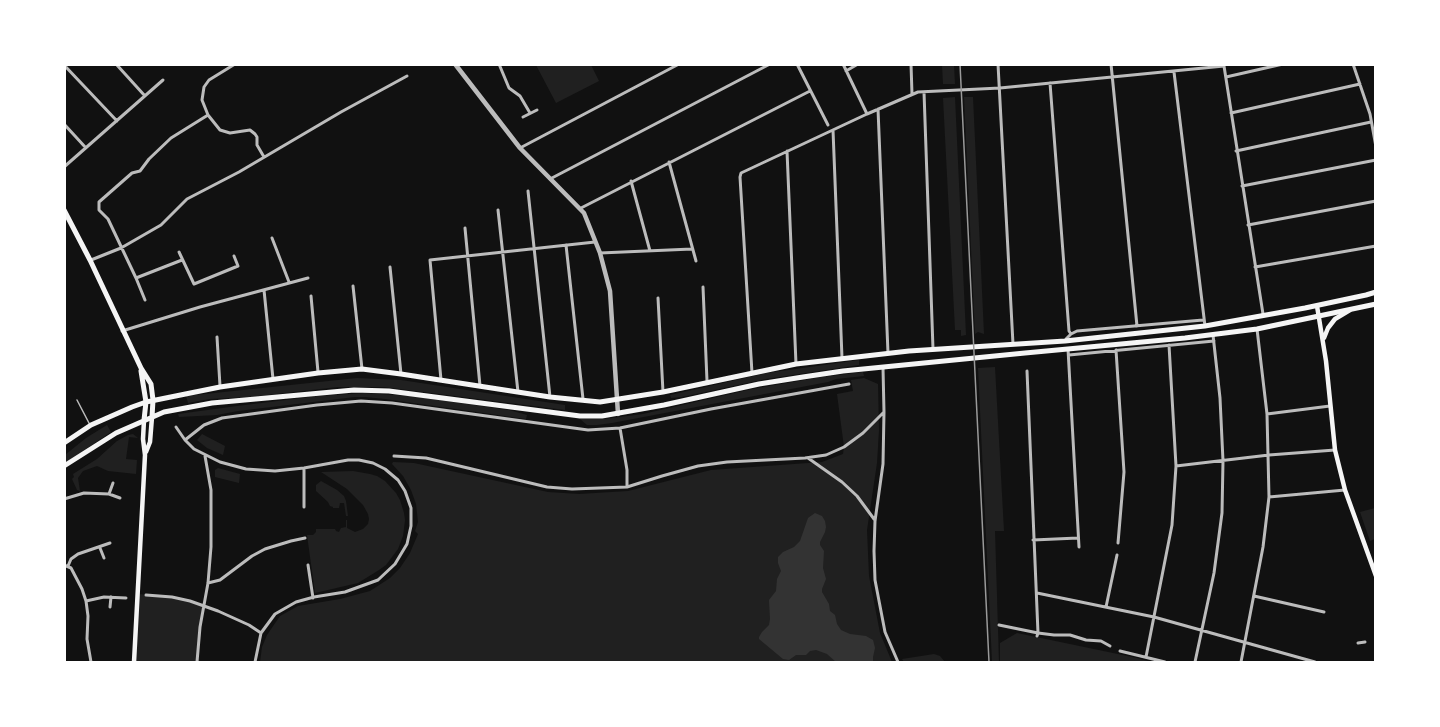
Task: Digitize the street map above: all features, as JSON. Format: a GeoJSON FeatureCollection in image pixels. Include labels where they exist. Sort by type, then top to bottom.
{"type":"FeatureCollection","features":[{"type":"Feature","properties":{"kind":"highway"},"geometry":{"type":"LineString","coordinates":[[64,210],[67,220],[90,260],[122,331],[152,384],[152,417]]}},
{"type":"Feature","properties":{"kind":"highway"},"geometry":{"type":"LineString","coordinates":[[64,443],[91,425],[132,406],[153,400],[220,387],[318,373],[362,369],[550,397],[600,402],[663,392],[796,364],[888,353],[1065,340],[1263,316],[1366,296],[1376,292]]}},
{"type":"Feature","properties":{"kind":"highway"},"geometry":{"type":"LineString","coordinates":[[64,466],[116,433],[144,420],[164,412],[212,404],[354,390],[408,393],[580,416],[618,414],[759,384],[843,371],[1068,352],[1185,338],[1214,338],[1376,304]]}},
{"type":"Feature","properties":{"kind":"highway"},"geometry":{"type":"LineString","coordinates":[[883,368],[888,353]]}},
{"type":"Feature","properties":{"kind":"highway"},"geometry":{"type":"LineString","coordinates":[[141,368],[146,402],[144,420]]}},
{"type":"Feature","properties":{"kind":"main road"},"geometry":{"type":"LineString","coordinates":[[1317,306],[1335,450],[1345,490],[1376,576]]}},
{"type":"Feature","properties":{"kind":"main road"},"geometry":{"type":"LineString","coordinates":[[1323,340],[1325,332],[1332,323],[1352,309]]}},
{"type":"Feature","properties":{"kind":"main road"},"geometry":{"type":"LineString","coordinates":[[145,455],[150,442],[152,417]]}},
{"type":"Feature","properties":{"kind":"main road"},"geometry":{"type":"LineString","coordinates":[[134,663],[145,455],[144,420]]}},
{"type":"Feature","properties":{"kind":"street"},"geometry":{"type":"LineString","coordinates":[[116,64],[146,96]]}},
{"type":"Feature","properties":{"kind":"street"},"geometry":{"type":"LineString","coordinates":[[235,64],[209,80],[204,87],[202,100],[208,116],[220,129],[234,133],[250,130],[255,134],[257,145],[264,157]]}},
{"type":"Feature","properties":{"kind":"street"},"geometry":{"type":"LineString","coordinates":[[455,64],[520,148],[584,213],[600,253],[610,291],[618,414]]}},
{"type":"Feature","properties":{"kind":"street"},"geometry":{"type":"LineString","coordinates":[[499,64],[509,88],[519,96],[530,113]]}},
{"type":"Feature","properties":{"kind":"street"},"geometry":{"type":"LineString","coordinates":[[520,148],[679,64]]}},
{"type":"Feature","properties":{"kind":"street"},"geometry":{"type":"LineString","coordinates":[[550,179],[770,64]]}},
{"type":"Feature","properties":{"kind":"street"},"geometry":{"type":"LineString","coordinates":[[797,64],[828,125]]}},
{"type":"Feature","properties":{"kind":"street"},"geometry":{"type":"LineString","coordinates":[[843,64],[867,114]]}},
{"type":"Feature","properties":{"kind":"street"},"geometry":{"type":"LineString","coordinates":[[846,71],[858,64]]}},
{"type":"Feature","properties":{"kind":"street"},"geometry":{"type":"LineString","coordinates":[[911,64],[912,94]]}},
{"type":"Feature","properties":{"kind":"street"},"geometry":{"type":"LineString","coordinates":[[998,64],[1013,344]]}},
{"type":"Feature","properties":{"kind":"street"},"geometry":{"type":"LineString","coordinates":[[1111,64],[1137,326]]}},
{"type":"Feature","properties":{"kind":"street"},"geometry":{"type":"LineString","coordinates":[[1226,77],[1283,64]]}},
{"type":"Feature","properties":{"kind":"street"},"geometry":{"type":"LineString","coordinates":[[1353,64],[1370,114],[1376,147]]}},
{"type":"Feature","properties":{"kind":"street"},"geometry":{"type":"LineString","coordinates":[[64,65],[117,121]]}},
{"type":"Feature","properties":{"kind":"street"},"geometry":{"type":"LineString","coordinates":[[752,373],[741,174],[878,109],[912,94],[924,92],[1000,88],[1173,72],[1223,65],[1263,316]]}},
{"type":"Feature","properties":{"kind":"street"},"geometry":{"type":"LineString","coordinates":[[1065,340],[1077,331],[1204,323],[1173,72]]}},
{"type":"Feature","properties":{"kind":"street"},"geometry":{"type":"LineString","coordinates":[[90,260],[121,248],[161,225],[187,199],[239,172],[407,76]]}},
{"type":"Feature","properties":{"kind":"street"},"geometry":{"type":"LineString","coordinates":[[64,167],[163,80]]}},
{"type":"Feature","properties":{"kind":"street"},"geometry":{"type":"LineString","coordinates":[[1050,83],[1071,334]]}},
{"type":"Feature","properties":{"kind":"street"},"geometry":{"type":"LineString","coordinates":[[1231,113],[1360,84]]}},
{"type":"Feature","properties":{"kind":"street"},"geometry":{"type":"LineString","coordinates":[[580,208],[810,91]]}},
{"type":"Feature","properties":{"kind":"street"},"geometry":{"type":"LineString","coordinates":[[924,92],[933,349]]}},
{"type":"Feature","properties":{"kind":"street"},"geometry":{"type":"LineString","coordinates":[[878,109],[888,353]]}},
{"type":"Feature","properties":{"kind":"street"},"geometry":{"type":"LineString","coordinates":[[523,117],[537,110]]}},
{"type":"Feature","properties":{"kind":"street"},"geometry":{"type":"LineString","coordinates":[[1370,114],[1376,113]]}},
{"type":"Feature","properties":{"kind":"street"},"geometry":{"type":"LineString","coordinates":[[145,300],[108,219],[99,210],[99,202],[132,174],[140,171],[171,138],[208,116]]}},
{"type":"Feature","properties":{"kind":"street"},"geometry":{"type":"LineString","coordinates":[[1236,151],[1371,122]]}},
{"type":"Feature","properties":{"kind":"street"},"geometry":{"type":"LineString","coordinates":[[64,124],[86,148]]}},
{"type":"Feature","properties":{"kind":"street"},"geometry":{"type":"LineString","coordinates":[[833,130],[842,358]]}},
{"type":"Feature","properties":{"kind":"street"},"geometry":{"type":"LineString","coordinates":[[787,151],[796,364]]}},
{"type":"Feature","properties":{"kind":"street"},"geometry":{"type":"LineString","coordinates":[[1242,186],[1376,160]]}},
{"type":"Feature","properties":{"kind":"street"},"geometry":{"type":"LineString","coordinates":[[669,162],[696,261]]}},
{"type":"Feature","properties":{"kind":"street"},"geometry":{"type":"LineString","coordinates":[[631,181],[650,251]]}},
{"type":"Feature","properties":{"kind":"street"},"geometry":{"type":"LineString","coordinates":[[528,192],[550,397]]}},
{"type":"Feature","properties":{"kind":"street"},"geometry":{"type":"LineString","coordinates":[[1248,225],[1376,201]]}},
{"type":"Feature","properties":{"kind":"street"},"geometry":{"type":"LineString","coordinates":[[498,210],[518,392]]}},
{"type":"Feature","properties":{"kind":"street"},"geometry":{"type":"LineString","coordinates":[[465,228],[480,386]]}},
{"type":"Feature","properties":{"kind":"street"},"geometry":{"type":"LineString","coordinates":[[272,238],[289,282]]}},
{"type":"Feature","properties":{"kind":"street"},"geometry":{"type":"LineString","coordinates":[[441,380],[430,260],[595,242]]}},
{"type":"Feature","properties":{"kind":"street"},"geometry":{"type":"LineString","coordinates":[[566,245],[584,401]]}},
{"type":"Feature","properties":{"kind":"street"},"geometry":{"type":"LineString","coordinates":[[1255,267],[1376,246]]}},
{"type":"Feature","properties":{"kind":"street"},"geometry":{"type":"LineString","coordinates":[[600,253],[692,249]]}},
{"type":"Feature","properties":{"kind":"street"},"geometry":{"type":"LineString","coordinates":[[179,252],[194,284],[238,266],[234,256]]}},
{"type":"Feature","properties":{"kind":"street"},"geometry":{"type":"LineString","coordinates":[[136,278],[182,260]]}},
{"type":"Feature","properties":{"kind":"street"},"geometry":{"type":"LineString","coordinates":[[390,267],[401,374]]}},
{"type":"Feature","properties":{"kind":"street"},"geometry":{"type":"LineString","coordinates":[[122,331],[308,278]]}},
{"type":"Feature","properties":{"kind":"street"},"geometry":{"type":"LineString","coordinates":[[353,286],[362,369]]}},
{"type":"Feature","properties":{"kind":"street"},"geometry":{"type":"LineString","coordinates":[[703,287],[708,382]]}},
{"type":"Feature","properties":{"kind":"street"},"geometry":{"type":"LineString","coordinates":[[264,289],[274,380]]}},
{"type":"Feature","properties":{"kind":"street"},"geometry":{"type":"LineString","coordinates":[[311,296],[318,373]]}},
{"type":"Feature","properties":{"kind":"street"},"geometry":{"type":"LineString","coordinates":[[658,298],[663,392]]}},
{"type":"Feature","properties":{"kind":"street"},"geometry":{"type":"LineString","coordinates":[[1241,663],[1263,547],[1269,497],[1267,414],[1257,329]]}},
{"type":"Feature","properties":{"kind":"street"},"geometry":{"type":"LineString","coordinates":[[217,337],[220,387]]}},
{"type":"Feature","properties":{"kind":"street"},"geometry":{"type":"LineString","coordinates":[[1079,548],[1068,352],[1169,345],[1214,338],[1223,461],[1222,513],[1214,573],[1195,663]]}},
{"type":"Feature","properties":{"kind":"street"},"geometry":{"type":"LineString","coordinates":[[1146,657],[1172,525],[1176,466],[1169,345]]}},
{"type":"Feature","properties":{"kind":"street"},"geometry":{"type":"LineString","coordinates":[[1116,350],[1124,472],[1118,543]]}},
{"type":"Feature","properties":{"kind":"street"},"geometry":{"type":"LineString","coordinates":[[883,368],[883,464],[875,521],[875,580],[885,632],[898,663]]}},
{"type":"Feature","properties":{"kind":"street"},"geometry":{"type":"LineString","coordinates":[[1027,371],[1037,634]]}},
{"type":"Feature","properties":{"kind":"street"},"geometry":{"type":"LineString","coordinates":[[185,440],[204,425],[222,418],[361,401],[392,403],[588,430],[620,428],[849,384]]}},
{"type":"Feature","properties":{"kind":"street"},"geometry":{"type":"LineString","coordinates":[[1267,414],[1330,406]]}},
{"type":"Feature","properties":{"kind":"street"},"geometry":{"type":"LineString","coordinates":[[394,456],[426,458],[547,487],[572,489],[627,487],[698,466],[826,455],[844,447],[863,433],[884,412]]}},
{"type":"Feature","properties":{"kind":"street"},"geometry":{"type":"LineString","coordinates":[[176,427],[194,449],[220,462],[246,469],[275,471],[348,460],[374,463],[385,468],[398,480],[411,508],[411,526],[407,544],[395,564],[378,580],[345,592],[296,602],[275,614],[261,633],[255,663]]}},
{"type":"Feature","properties":{"kind":"street"},"geometry":{"type":"LineString","coordinates":[[620,428],[627,470],[627,487]]}},
{"type":"Feature","properties":{"kind":"street"},"geometry":{"type":"LineString","coordinates":[[1176,466],[1335,450]]}},
{"type":"Feature","properties":{"kind":"street"},"geometry":{"type":"LineString","coordinates":[[196,663],[211,547],[211,490],[204,455]]}},
{"type":"Feature","properties":{"kind":"street"},"geometry":{"type":"LineString","coordinates":[[808,458],[842,482],[857,496],[875,521]]}},
{"type":"Feature","properties":{"kind":"street"},"geometry":{"type":"LineString","coordinates":[[304,468],[304,507]]}},
{"type":"Feature","properties":{"kind":"street"},"geometry":{"type":"LineString","coordinates":[[109,494],[113,483]]}},
{"type":"Feature","properties":{"kind":"street"},"geometry":{"type":"LineString","coordinates":[[1269,497],[1345,490]]}},
{"type":"Feature","properties":{"kind":"street"},"geometry":{"type":"LineString","coordinates":[[64,499],[84,493],[109,494],[120,498]]}},
{"type":"Feature","properties":{"kind":"street"},"geometry":{"type":"LineString","coordinates":[[208,584],[220,580],[265,549],[305,538]]}},
{"type":"Feature","properties":{"kind":"street"},"geometry":{"type":"LineString","coordinates":[[1033,540],[1078,538]]}},
{"type":"Feature","properties":{"kind":"street"},"geometry":{"type":"LineString","coordinates":[[91,663],[87,639],[86,601],[71,568],[66,566],[71,559],[83,552],[110,543]]}},
{"type":"Feature","properties":{"kind":"street"},"geometry":{"type":"LineString","coordinates":[[100,547],[104,558]]}},
{"type":"Feature","properties":{"kind":"street"},"geometry":{"type":"LineString","coordinates":[[1106,607],[1117,555]]}},
{"type":"Feature","properties":{"kind":"street"},"geometry":{"type":"LineString","coordinates":[[309,565],[313,598]]}},
{"type":"Feature","properties":{"kind":"street"},"geometry":{"type":"LineString","coordinates":[[1037,593],[1154,617],[1316,663]]}},
{"type":"Feature","properties":{"kind":"street"},"geometry":{"type":"LineString","coordinates":[[146,595],[172,597],[204,606],[249,625],[261,633]]}},
{"type":"Feature","properties":{"kind":"street"},"geometry":{"type":"LineString","coordinates":[[1254,596],[1324,612]]}},
{"type":"Feature","properties":{"kind":"street"},"geometry":{"type":"LineString","coordinates":[[86,601],[104,597],[126,598]]}},
{"type":"Feature","properties":{"kind":"street"},"geometry":{"type":"LineString","coordinates":[[110,607],[111,597]]}},
{"type":"Feature","properties":{"kind":"street"},"geometry":{"type":"LineString","coordinates":[[999,625],[1037,634],[1070,634],[1110,646]]}},
{"type":"Feature","properties":{"kind":"street"},"geometry":{"type":"LineString","coordinates":[[1358,642],[1365,642]]}},
{"type":"Feature","properties":{"kind":"street"},"geometry":{"type":"LineString","coordinates":[[1120,651],[1165,663]]}},
{"type":"Feature","properties":{"kind":"lane"},"geometry":{"type":"LineString","coordinates":[[76,400],[91,425]]}},
{"type":"Feature","properties":{"kind":"shaded area"},"geometry":{"type":"Polygon","coordinates":[[[536,65],[591,65],[599,81],[556,103],[536,65]]]}},
{"type":"Feature","properties":{"kind":"shaded area"},"geometry":{"type":"Polygon","coordinates":[[[942,65],[954,65],[955,84],[943,84],[942,65]]]}},
{"type":"Feature","properties":{"kind":"shaded area"},"geometry":{"type":"Polygon","coordinates":[[[955,97],[966,335],[961,336],[961,330],[955,330],[943,98],[955,97]]]}},
{"type":"Feature","properties":{"kind":"shaded area"},"geometry":{"type":"Polygon","coordinates":[[[964,97],[973,97],[984,334],[978,332],[975,334],[964,97]]]}},
{"type":"Feature","properties":{"kind":"shaded area"},"geometry":{"type":"Polygon","coordinates":[[[859,360],[859,365],[766,379],[682,397],[671,398],[670,395],[767,373],[859,360]]]}},
{"type":"Feature","properties":{"kind":"shaded area"},"geometry":{"type":"Polygon","coordinates":[[[995,367],[1004,531],[995,531],[999,662],[992,662],[978,368],[995,367]]]}},
{"type":"Feature","properties":{"kind":"shaded area"},"geometry":{"type":"Polygon","coordinates":[[[863,372],[864,376],[836,379],[612,423],[587,425],[580,419],[604,419],[643,414],[752,389],[863,372]]]}},
{"type":"Feature","properties":{"kind":"shaded area"},"geometry":{"type":"Polygon","coordinates":[[[357,378],[401,380],[565,405],[565,410],[384,387],[338,387],[188,403],[186,396],[357,378]]]}},
{"type":"Feature","properties":{"kind":"shaded area"},"geometry":{"type":"Polygon","coordinates":[[[864,378],[878,384],[877,463],[867,530],[869,576],[880,633],[892,662],[260,662],[262,647],[267,635],[280,616],[298,606],[370,591],[390,578],[410,553],[418,534],[415,531],[418,522],[416,504],[411,490],[403,476],[392,464],[393,462],[414,463],[548,492],[579,494],[628,491],[711,470],[822,462],[843,454],[837,394],[853,391],[851,380],[864,378]]]}},
{"type":"Feature","properties":{"kind":"shaded area"},"geometry":{"type":"Polygon","coordinates":[[[365,393],[411,396],[509,410],[527,415],[526,419],[365,397],[217,415],[179,417],[178,414],[318,396],[365,393]]]}},
{"type":"Feature","properties":{"kind":"shaded area"},"geometry":{"type":"Polygon","coordinates":[[[107,425],[111,432],[65,463],[65,455],[107,425]]]}},
{"type":"Feature","properties":{"kind":"shaded area"},"geometry":{"type":"Polygon","coordinates":[[[133,434],[138,438],[129,437],[126,459],[137,460],[136,474],[108,471],[97,466],[83,471],[78,478],[80,491],[77,490],[72,479],[73,474],[97,459],[117,441],[133,434]]]}},
{"type":"Feature","properties":{"kind":"shaded area"},"geometry":{"type":"Polygon","coordinates":[[[202,434],[225,446],[223,455],[207,448],[197,440],[202,434]]]}},
{"type":"Feature","properties":{"kind":"shaded area"},"geometry":{"type":"Polygon","coordinates":[[[218,468],[240,474],[239,483],[215,477],[215,470],[218,468]]]}},
{"type":"Feature","properties":{"kind":"shaded area"},"geometry":{"type":"Polygon","coordinates":[[[353,471],[377,476],[396,493],[404,513],[403,536],[398,549],[386,565],[379,570],[358,583],[315,593],[307,535],[313,535],[316,529],[335,529],[339,532],[341,528],[346,527],[346,520],[347,528],[355,532],[363,529],[369,519],[363,505],[347,489],[321,472],[353,471]]]}},
{"type":"Feature","properties":{"kind":"shaded area"},"geometry":{"type":"Polygon","coordinates":[[[321,481],[344,496],[348,516],[346,516],[344,503],[340,503],[339,508],[333,508],[316,491],[316,485],[321,481]]]}},
{"type":"Feature","properties":{"kind":"shaded area"},"geometry":{"type":"Polygon","coordinates":[[[1375,508],[1375,539],[1370,541],[1360,512],[1375,508]]]}},
{"type":"Feature","properties":{"kind":"shaded area"},"geometry":{"type":"Polygon","coordinates":[[[815,513],[822,516],[826,527],[820,542],[824,551],[823,568],[826,579],[822,592],[841,630],[873,640],[875,648],[873,662],[836,662],[827,654],[816,650],[806,655],[796,655],[789,660],[783,659],[759,639],[769,625],[769,600],[776,591],[777,579],[781,571],[778,557],[800,541],[808,518],[815,513]]]}},
{"type":"Feature","properties":{"kind":"shaded area"},"geometry":{"type":"Polygon","coordinates":[[[138,594],[172,597],[204,606],[197,662],[134,662],[138,594]]]}},
{"type":"Feature","properties":{"kind":"shaded area"},"geometry":{"type":"Polygon","coordinates":[[[1017,633],[1151,662],[1000,662],[1000,643],[1017,633]]]}},
{"type":"Feature","properties":{"kind":"shaded area"},"geometry":{"type":"Polygon","coordinates":[[[934,654],[940,656],[945,662],[904,662],[902,659],[934,654]]]}},
{"type":"Feature","properties":{"kind":"railway"},"geometry":{"type":"LineString","coordinates":[[960,64],[989,662]]}}]}
